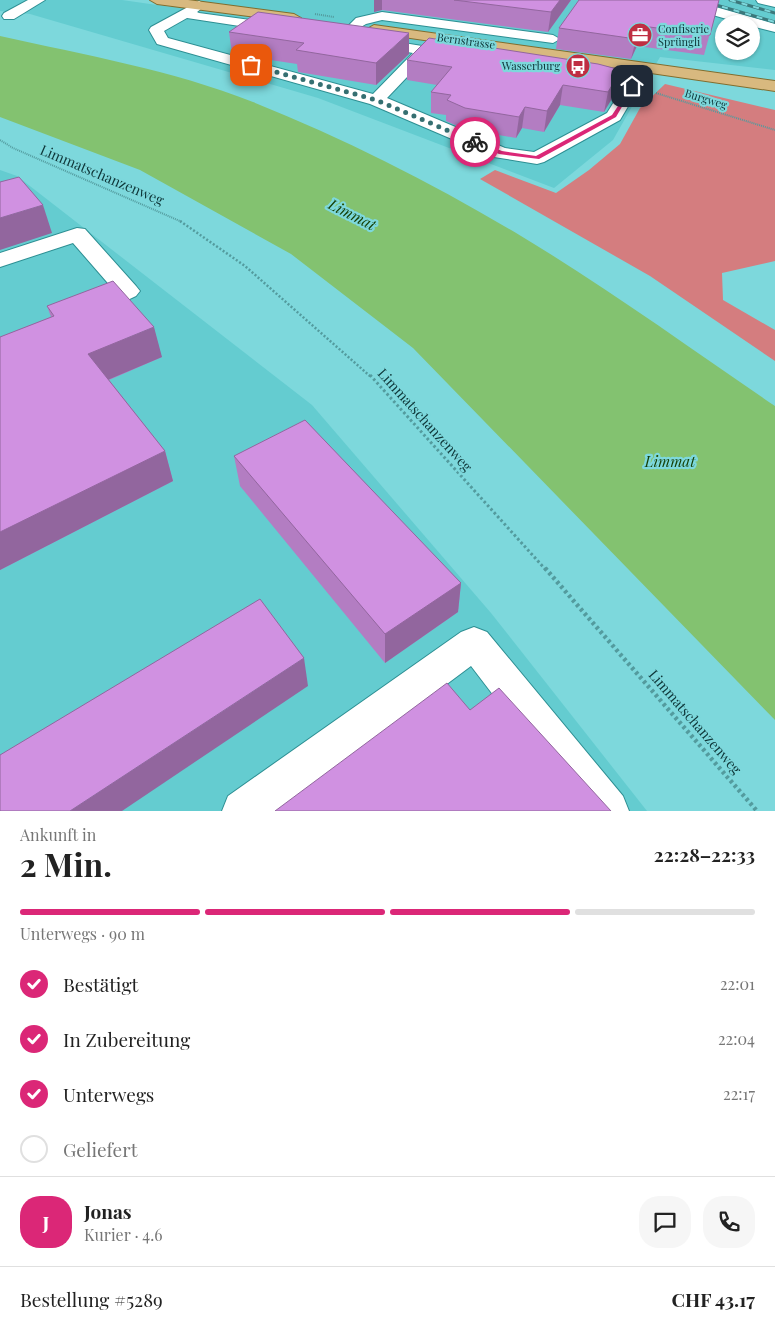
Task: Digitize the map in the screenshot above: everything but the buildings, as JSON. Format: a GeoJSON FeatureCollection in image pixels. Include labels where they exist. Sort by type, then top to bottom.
{"type":"FeatureCollection","features":[{"type":"Feature","properties":{"kind":"main road"},"geometry":{"type":"LineString","coordinates":[[156,0],[192,9]]}},
{"type":"Feature","properties":{"kind":"main road","name":"Bernstrasse"},"geometry":{"type":"LineString","coordinates":[[346,30],[544,52],[775,86]]}},
{"type":"Feature","properties":{"kind":"lane"},"geometry":{"type":"LineString","coordinates":[[8,16],[34,0]]}},
{"type":"Feature","properties":{"kind":"lane"},"geometry":{"type":"LineString","coordinates":[[676,0],[775,28]]}},
{"type":"Feature","properties":{"kind":"lane"},"geometry":{"type":"LineString","coordinates":[[763,0],[775,3]]}},
{"type":"Feature","properties":{"kind":"lane"},"geometry":{"type":"LineString","coordinates":[[304,26],[197,17],[192,9],[156,30],[162,41],[376,100],[501,153],[537,158],[614,116],[632,86],[566,73]]}},
{"type":"Feature","properties":{"kind":"lane"},"geometry":{"type":"LineString","coordinates":[[346,30],[361,21],[382,16],[556,35],[544,52]]}},
{"type":"Feature","properties":{"kind":"lane"},"geometry":{"type":"LineString","coordinates":[[346,30],[425,50],[500,62]]}},
{"type":"Feature","properties":{"kind":"lane"},"geometry":{"type":"LineString","coordinates":[[376,100],[425,50]]}},
{"type":"Feature","properties":{"kind":"lane"},"geometry":{"type":"LineString","coordinates":[[0,260],[77,234],[128,291],[73,313]]}},
{"type":"Feature","properties":{"kind":"lane"},"geometry":{"type":"LineString","coordinates":[[244,811],[474,643],[608,811]]}},
{"type":"Feature","properties":{"kind":"path","name":"Burgweg"},"geometry":{"type":"LineString","coordinates":[[632,86],[775,130]]}},
{"type":"Feature","properties":{"kind":"path","name":"Limmatschanzenweg"},"geometry":{"type":"LineString","coordinates":[[0,140],[13,148],[179,220],[245,266],[362,367],[563,588],[757,811]]}},
{"type":"Feature","properties":{"kind":"shaded area"},"geometry":{"type":"Polygon","coordinates":[[[0,0],[122,0],[171,7],[182,0],[753,0],[775,6],[775,70],[660,57],[613,140],[554,188],[318,98],[30,14],[0,11],[0,0]]]}},
{"type":"Feature","properties":{"kind":"shaded area"},"geometry":{"type":"Polygon","coordinates":[[[665,84],[775,110],[775,261],[722,273],[723,300],[775,330],[775,361],[650,276],[480,179],[495,170],[556,193],[589,170],[620,144],[640,108],[665,84]]]}},
{"type":"Feature","properties":{"kind":"shaded area"},"geometry":{"type":"Polygon","coordinates":[[[0,170],[17,176],[312,405],[491,613],[647,811],[0,811],[0,170]]]}},
{"type":"Feature","properties":{"kind":"water","name":"Limmat"},"geometry":{"type":"Polygon","coordinates":[[[0,36],[128,64],[191,81],[288,116],[356,147],[456,199],[554,256],[775,406],[775,720],[413,348],[291,254],[140,170],[0,117],[0,36]]]}},
{"type":"Feature","properties":{"kind":"railway"},"geometry":{"type":"LineString","coordinates":[[699,0],[775,22]]}},
{"type":"Feature","properties":{"kind":"railway"},"geometry":{"type":"LineString","coordinates":[[730,0],[775,13]]}},
{"type":"Feature","properties":{"kind":"way so far"},"geometry":{"type":"LineString","coordinates":[[251,65],[376,100],[475,142]]}},
{"type":"Feature","properties":{"kind":"place","name":"Confiserie Sprüngli"},"geometry":{"type":"Point","coordinates":[640,35]}},
{"type":"Feature","properties":{"kind":"place","name":"Wasserburg"},"geometry":{"type":"Point","coordinates":[578,66]}},
{"type":"Feature","properties":{"kind":"route"},"geometry":{"type":"LineString","coordinates":[[475,142],[501,153],[537,158],[614,116],[632,86]]}}]}
